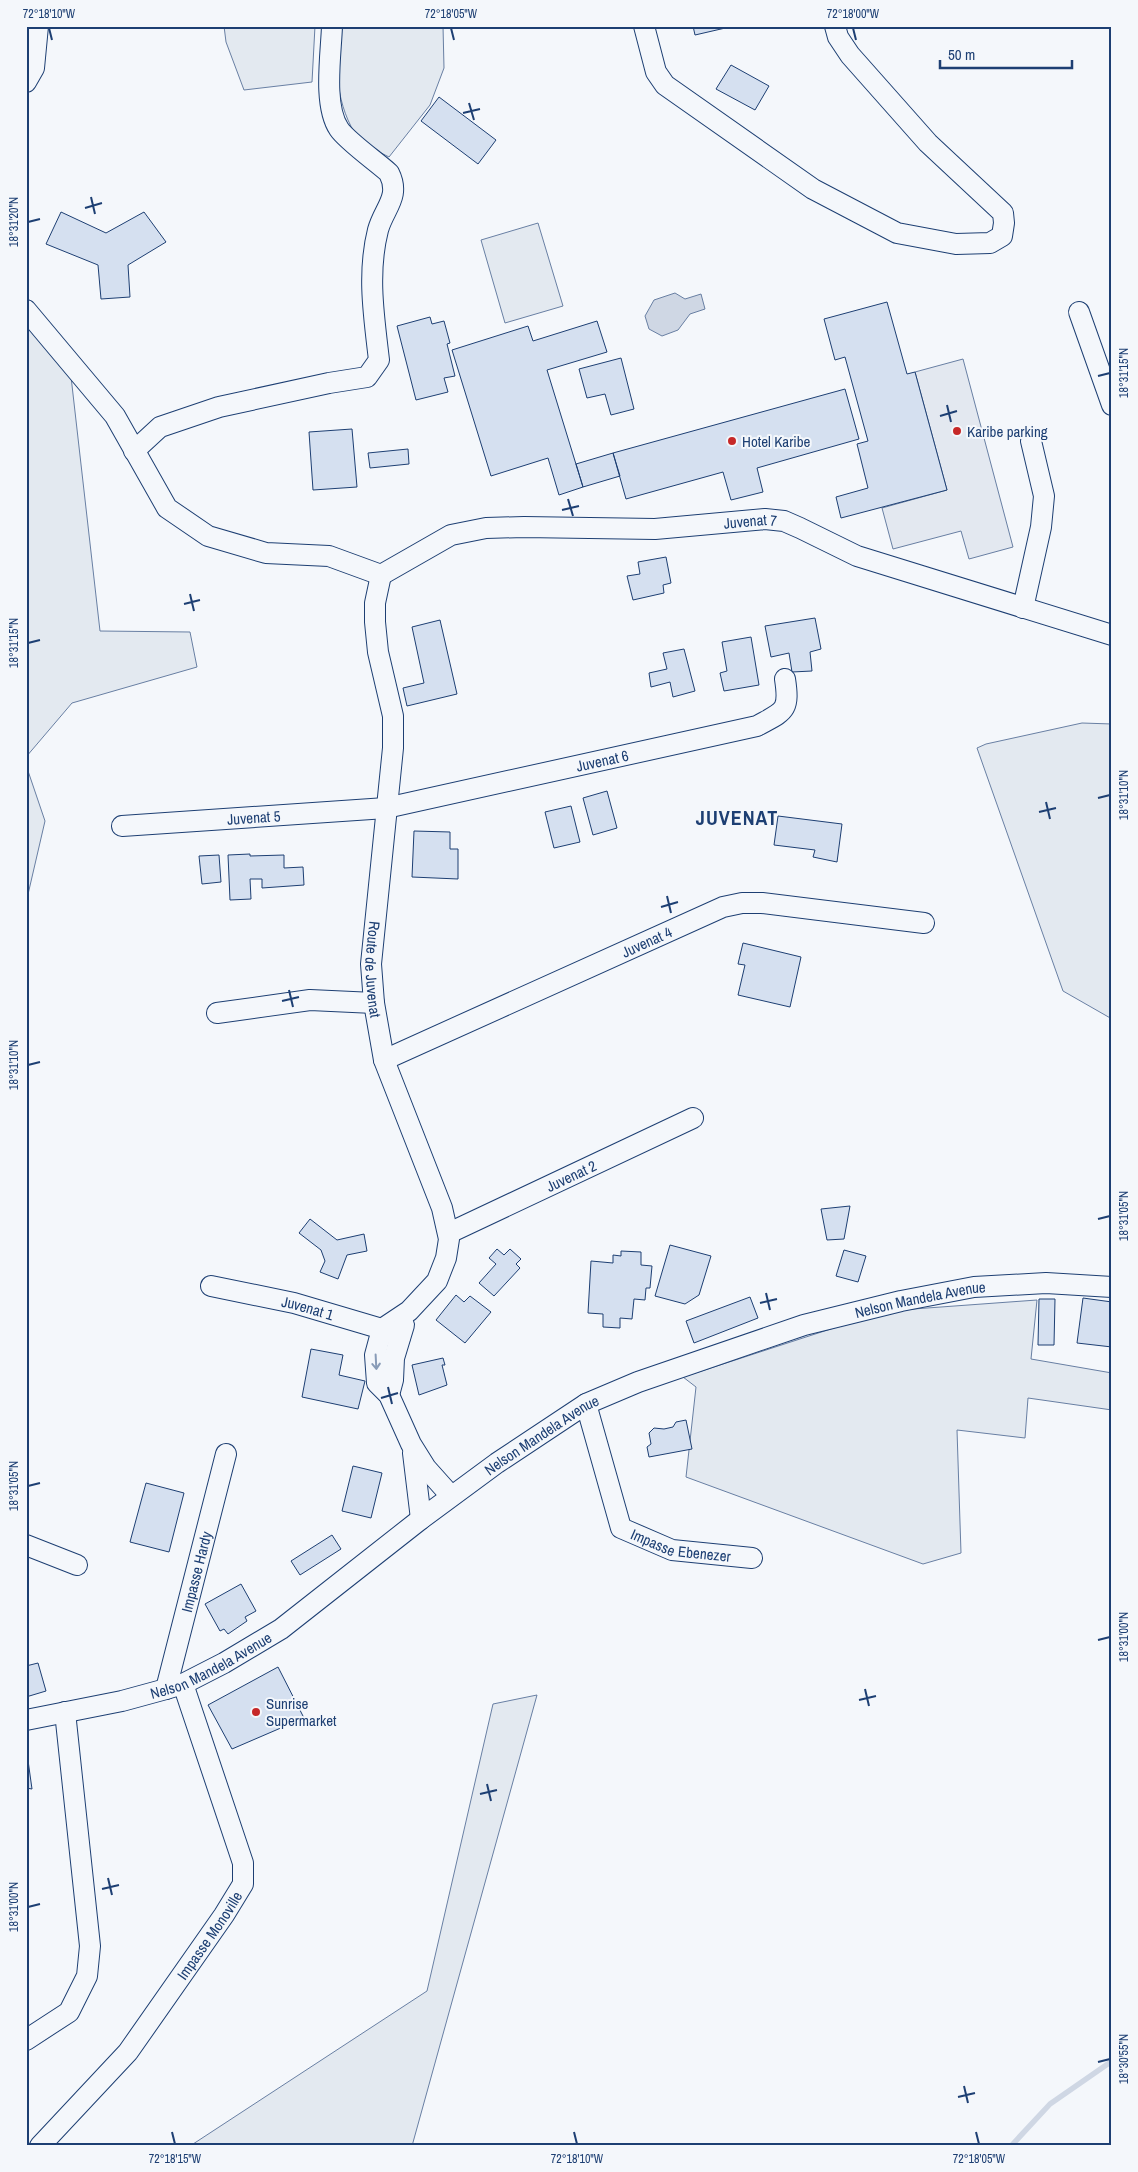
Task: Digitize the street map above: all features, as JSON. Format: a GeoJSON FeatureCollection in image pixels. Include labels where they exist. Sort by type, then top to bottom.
{"type":"FeatureCollection","features":[{"type":"Feature","properties":{"kind":"street"},"geometry":{"type":"LineString","coordinates":[[26,82],[34,68],[38,26]]}},
{"type":"Feature","properties":{"kind":"street"},"geometry":{"type":"LineString","coordinates":[[134,451],[160,427],[219,407],[329,383],[367,377],[378,360],[372,302],[374,261],[378,230],[395,192],[389,173],[340,130],[332,114],[330,93],[332,26]]}},
{"type":"Feature","properties":{"kind":"street"},"geometry":{"type":"LineString","coordinates":[[644,26],[656,72],[665,85],[813,189],[897,233],[956,244],[990,243],[1002,236],[1003,212],[928,143],[850,55],[838,37],[835,26]]}},
{"type":"Feature","properties":{"kind":"street"},"geometry":{"type":"LineString","coordinates":[[26,310],[115,416],[167,508],[208,536],[266,553],[329,556],[381,575]]}},
{"type":"Feature","properties":{"kind":"street"},"geometry":{"type":"LineString","coordinates":[[1079,312],[1112,405]]}},
{"type":"Feature","properties":{"kind":"street"},"geometry":{"type":"LineString","coordinates":[[1023,608],[1041,527],[1044,496],[1031,441]]}},
{"type":"Feature","properties":{"kind":"street","name":"Juvenat 7"},"geometry":{"type":"LineString","coordinates":[[381,575],[451,536],[486,528],[524,526],[655,529],[765,519],[784,521],[857,556],[1112,634]]}},
{"type":"Feature","properties":{"kind":"street","name":"Route de Juvenat"},"geometry":{"type":"LineString","coordinates":[[381,575],[375,603],[375,622],[378,652],[392,716],[393,748],[371,964],[374,1003],[384,1060],[442,1208],[449,1233],[446,1258],[437,1281],[391,1333],[394,1380],[389,1396],[411,1444],[426,1468],[451,1496]]}},
{"type":"Feature","properties":{"kind":"street","name":"Juvenat 6"},"geometry":{"type":"LineString","coordinates":[[386,808],[757,726],[782,712],[788,699],[785,679]]}},
{"type":"Feature","properties":{"kind":"street","name":"Juvenat 5"},"geometry":{"type":"LineString","coordinates":[[122,826],[386,808]]}},
{"type":"Feature","properties":{"kind":"street","name":"Juvenat 4"},"geometry":{"type":"LineString","coordinates":[[384,1060],[723,907],[742,903],[762,903],[924,923]]}},
{"type":"Feature","properties":{"kind":"street"},"geometry":{"type":"LineString","coordinates":[[217,1013],[310,1000],[374,1003]]}},
{"type":"Feature","properties":{"kind":"street","name":"Juvenat 2"},"geometry":{"type":"LineString","coordinates":[[449,1233],[692,1118]]}},
{"type":"Feature","properties":{"kind":"street","name":"Nelson Mandela Avenue"},"geometry":{"type":"LineString","coordinates":[[26,1720],[122,1701],[174,1686],[224,1663],[281,1629],[497,1462],[586,1404],[638,1382],[804,1325],[974,1287],[1046,1283],[1112,1287]]}},
{"type":"Feature","properties":{"kind":"street","name":"Juvenat 1"},"geometry":{"type":"LineString","coordinates":[[211,1286],[294,1303],[391,1333]]}},
{"type":"Feature","properties":{"kind":"street","name":"Impasse Ebenezer"},"geometry":{"type":"LineString","coordinates":[[586,1404],[621,1528],[672,1550],[752,1558]]}},
{"type":"Feature","properties":{"kind":"street","name":"Route de Juvenat"},"geometry":{"type":"LineString","coordinates":[[411,1444],[421,1519]]}},
{"type":"Feature","properties":{"kind":"street","name":"Impasse Hardy"},"geometry":{"type":"LineString","coordinates":[[174,1686],[226,1454]]}},
{"type":"Feature","properties":{"kind":"street"},"geometry":{"type":"LineString","coordinates":[[26,1545],[76,1565]]}},
{"type":"Feature","properties":{"kind":"street","name":"Impasse Monoville"},"geometry":{"type":"LineString","coordinates":[[40,2146],[128,2052],[243,1884],[243,1863],[174,1686]]}},
{"type":"Feature","properties":{"kind":"street"},"geometry":{"type":"LineString","coordinates":[[26,2040],[69,2012],[87,1976],[90,1946],[65,1712]]}},
{"type":"Feature","properties":{"kind":"shaded area"},"geometry":{"type":"Polygon","coordinates":[[[224,26],[315,26],[312,82],[244,90],[226,42],[224,26]]]}},
{"type":"Feature","properties":{"kind":"shaded area"},"geometry":{"type":"Polygon","coordinates":[[[334,26],[443,26],[444,68],[430,105],[389,157],[369,147],[359,139],[345,113],[338,85],[334,26]]]}},
{"type":"Feature","properties":{"kind":"shaded area"},"geometry":{"type":"Polygon","coordinates":[[[538,223],[563,306],[505,323],[481,240],[538,223]]]}},
{"type":"Feature","properties":{"kind":"shaded area"},"geometry":{"type":"Polygon","coordinates":[[[675,293],[685,299],[701,294],[705,309],[690,314],[678,330],[662,336],[649,329],[645,316],[654,300],[675,293]]]}},
{"type":"Feature","properties":{"kind":"shaded area"},"geometry":{"type":"Polygon","coordinates":[[[26,321],[69,359],[100,631],[190,632],[197,667],[72,703],[26,757],[26,321]]]}},
{"type":"Feature","properties":{"kind":"shaded area","name":"Karibe parking"},"geometry":{"type":"Polygon","coordinates":[[[963,359],[1013,547],[969,559],[961,531],[893,549],[882,508],[947,490],[915,372],[963,359]]]}},
{"type":"Feature","properties":{"kind":"shaded area"},"geometry":{"type":"Polygon","coordinates":[[[1082,723],[1112,724],[1112,1019],[1063,991],[977,748],[986,744],[1082,723]]]}},
{"type":"Feature","properties":{"kind":"shaded area"},"geometry":{"type":"Polygon","coordinates":[[[26,765],[45,821],[26,903],[26,765]]]}},
{"type":"Feature","properties":{"kind":"shaded area"},"geometry":{"type":"Polygon","coordinates":[[[1037,1300],[1031,1359],[1112,1373],[1112,1410],[1028,1398],[1025,1438],[957,1430],[961,1553],[923,1564],[686,1477],[696,1387],[683,1377],[886,1311],[1037,1300]]]}},
{"type":"Feature","properties":{"kind":"shaded area"},"geometry":{"type":"Polygon","coordinates":[[[537,1695],[412,2146],[190,2146],[427,1991],[493,1704],[537,1695]]]}},
{"type":"Feature","properties":{"kind":"building"},"geometry":{"type":"Polygon","coordinates":[[[693,26],[734,26],[695,35],[693,26]]]}},
{"type":"Feature","properties":{"kind":"building"},"geometry":{"type":"Polygon","coordinates":[[[731,65],[769,86],[755,110],[716,89],[731,65]]]}},
{"type":"Feature","properties":{"kind":"building"},"geometry":{"type":"Polygon","coordinates":[[[439,97],[496,140],[478,164],[421,121],[439,97]]]}},
{"type":"Feature","properties":{"kind":"building"},"geometry":{"type":"Polygon","coordinates":[[[61,212],[106,233],[144,212],[166,242],[128,265],[130,297],[101,299],[98,265],[46,244],[61,212]]]}},
{"type":"Feature","properties":{"kind":"building"},"geometry":{"type":"Polygon","coordinates":[[[887,302],[907,374],[915,372],[947,490],[841,518],[836,497],[868,488],[857,444],[868,441],[845,357],[835,360],[824,319],[887,302]]]}},
{"type":"Feature","properties":{"kind":"building"},"geometry":{"type":"Polygon","coordinates":[[[430,317],[432,324],[444,321],[450,343],[447,344],[455,376],[444,378],[448,392],[416,400],[397,326],[430,317]]]}},
{"type":"Feature","properties":{"kind":"building"},"geometry":{"type":"Polygon","coordinates":[[[597,321],[607,352],[547,370],[583,487],[559,495],[548,458],[491,476],[452,350],[528,326],[533,341],[597,321]]]}},
{"type":"Feature","properties":{"kind":"building"},"geometry":{"type":"Polygon","coordinates":[[[621,358],[634,409],[611,415],[605,394],[587,398],[579,369],[621,358]]]}},
{"type":"Feature","properties":{"kind":"building"},"geometry":{"type":"Polygon","coordinates":[[[845,389],[859,439],[757,468],[763,492],[731,500],[723,472],[626,499],[613,453],[845,389]]]}},
{"type":"Feature","properties":{"kind":"building"},"geometry":{"type":"Polygon","coordinates":[[[352,429],[357,487],[313,490],[309,432],[352,429]]]}},
{"type":"Feature","properties":{"kind":"building"},"geometry":{"type":"Polygon","coordinates":[[[408,449],[409,464],[370,468],[368,453],[408,449]]]}},
{"type":"Feature","properties":{"kind":"building"},"geometry":{"type":"Polygon","coordinates":[[[613,453],[620,476],[583,487],[576,464],[613,453]]]}},
{"type":"Feature","properties":{"kind":"building"},"geometry":{"type":"Polygon","coordinates":[[[666,557],[671,583],[663,585],[664,593],[633,600],[627,576],[640,574],[638,562],[666,557]]]}},
{"type":"Feature","properties":{"kind":"building"},"geometry":{"type":"Polygon","coordinates":[[[815,618],[821,649],[810,652],[812,671],[792,672],[789,653],[771,657],[765,626],[815,618]]]}},
{"type":"Feature","properties":{"kind":"building"},"geometry":{"type":"Polygon","coordinates":[[[440,620],[457,694],[407,706],[403,688],[424,683],[412,627],[440,620]]]}},
{"type":"Feature","properties":{"kind":"building"},"geometry":{"type":"Polygon","coordinates":[[[751,637],[759,685],[724,691],[720,673],[727,671],[722,642],[751,637]]]}},
{"type":"Feature","properties":{"kind":"building"},"geometry":{"type":"Polygon","coordinates":[[[684,649],[695,691],[673,697],[670,682],[651,687],[649,673],[667,669],[663,653],[684,649]]]}},
{"type":"Feature","properties":{"kind":"building"},"geometry":{"type":"Polygon","coordinates":[[[607,791],[617,828],[593,835],[583,798],[607,791]]]}},
{"type":"Feature","properties":{"kind":"building"},"geometry":{"type":"Polygon","coordinates":[[[571,806],[580,842],[554,848],[545,812],[571,806]]]}},
{"type":"Feature","properties":{"kind":"building"},"geometry":{"type":"Polygon","coordinates":[[[778,816],[842,824],[837,862],[813,857],[815,850],[774,845],[778,816]]]}},
{"type":"Feature","properties":{"kind":"building"},"geometry":{"type":"Polygon","coordinates":[[[414,831],[450,832],[450,849],[458,849],[458,879],[412,877],[414,831]]]}},
{"type":"Feature","properties":{"kind":"building"},"geometry":{"type":"Polygon","coordinates":[[[250,854],[250,856],[284,855],[284,868],[303,867],[304,885],[262,888],[262,879],[250,879],[251,899],[230,900],[228,855],[250,854]]]}},
{"type":"Feature","properties":{"kind":"building"},"geometry":{"type":"Polygon","coordinates":[[[219,855],[221,882],[202,884],[199,856],[219,855]]]}},
{"type":"Feature","properties":{"kind":"building"},"geometry":{"type":"Polygon","coordinates":[[[743,943],[801,957],[790,1007],[738,995],[745,965],[738,964],[743,943]]]}},
{"type":"Feature","properties":{"kind":"building"},"geometry":{"type":"Polygon","coordinates":[[[850,1206],[844,1239],[827,1240],[821,1209],[850,1206]]]}},
{"type":"Feature","properties":{"kind":"building"},"geometry":{"type":"Polygon","coordinates":[[[310,1219],[337,1240],[364,1234],[367,1251],[347,1255],[338,1279],[320,1272],[325,1261],[321,1250],[299,1233],[310,1219]]]}},
{"type":"Feature","properties":{"kind":"building"},"geometry":{"type":"Polygon","coordinates":[[[670,1245],[711,1256],[699,1295],[685,1304],[655,1296],[670,1245]]]}},
{"type":"Feature","properties":{"kind":"building"},"geometry":{"type":"Polygon","coordinates":[[[497,1249],[504,1255],[510,1249],[521,1259],[516,1264],[520,1268],[494,1296],[479,1283],[496,1264],[489,1258],[497,1249]]]}},
{"type":"Feature","properties":{"kind":"building"},"geometry":{"type":"Polygon","coordinates":[[[844,1250],[866,1256],[858,1282],[836,1276],[844,1250]]]}},
{"type":"Feature","properties":{"kind":"building"},"geometry":{"type":"Polygon","coordinates":[[[621,1251],[641,1252],[641,1265],[652,1266],[650,1288],[646,1288],[645,1300],[634,1299],[632,1319],[620,1318],[620,1328],[603,1327],[603,1314],[588,1313],[591,1261],[613,1263],[613,1255],[621,1256],[621,1251]]]}},
{"type":"Feature","properties":{"kind":"building"},"geometry":{"type":"Polygon","coordinates":[[[456,1295],[464,1302],[470,1296],[491,1312],[465,1343],[436,1320],[456,1295]]]}},
{"type":"Feature","properties":{"kind":"building"},"geometry":{"type":"Polygon","coordinates":[[[750,1297],[758,1318],[694,1343],[686,1321],[750,1297]]]}},
{"type":"Feature","properties":{"kind":"building"},"geometry":{"type":"Polygon","coordinates":[[[1083,1298],[1112,1302],[1112,1347],[1077,1343],[1083,1298]]]}},
{"type":"Feature","properties":{"kind":"building"},"geometry":{"type":"Polygon","coordinates":[[[1039,1299],[1055,1299],[1054,1345],[1038,1345],[1039,1299]]]}},
{"type":"Feature","properties":{"kind":"building"},"geometry":{"type":"Polygon","coordinates":[[[311,1349],[343,1355],[339,1375],[365,1381],[358,1409],[302,1397],[311,1349]]]}},
{"type":"Feature","properties":{"kind":"building"},"geometry":{"type":"Polygon","coordinates":[[[443,1358],[445,1365],[442,1365],[447,1385],[419,1395],[412,1365],[443,1358]]]}},
{"type":"Feature","properties":{"kind":"building"},"geometry":{"type":"Polygon","coordinates":[[[686,1420],[692,1449],[649,1457],[647,1447],[651,1444],[649,1433],[654,1428],[664,1429],[673,1427],[676,1422],[686,1420]]]}},
{"type":"Feature","properties":{"kind":"building"},"geometry":{"type":"Polygon","coordinates":[[[353,1466],[382,1473],[371,1518],[342,1511],[353,1466]]]}},
{"type":"Feature","properties":{"kind":"building"},"geometry":{"type":"Polygon","coordinates":[[[146,1483],[184,1493],[169,1552],[130,1542],[146,1483]]]}},
{"type":"Feature","properties":{"kind":"building"},"geometry":{"type":"Polygon","coordinates":[[[332,1535],[341,1549],[300,1575],[291,1561],[332,1535]]]}},
{"type":"Feature","properties":{"kind":"building"},"geometry":{"type":"Polygon","coordinates":[[[241,1584],[256,1611],[245,1617],[247,1621],[228,1634],[224,1629],[220,1631],[205,1604],[241,1584]]]}},
{"type":"Feature","properties":{"kind":"building"},"geometry":{"type":"Polygon","coordinates":[[[38,1663],[46,1691],[26,1697],[26,1666],[38,1663]]]}},
{"type":"Feature","properties":{"kind":"building","name":"Sunrise Supermarket"},"geometry":{"type":"Polygon","coordinates":[[[278,1667],[304,1718],[232,1749],[208,1705],[278,1667]]]}},
{"type":"Feature","properties":{"kind":"building"},"geometry":{"type":"Polygon","coordinates":[[[26,1746],[32,1789],[26,1788],[26,1746]]]}},
{"type":"Feature","properties":{"kind":"waterway"},"geometry":{"type":"LineString","coordinates":[[1011,2146],[1050,2104],[1112,2061]]}},
{"type":"Feature","properties":{"kind":"place","name":"Karibe parking"},"geometry":{"type":"Point","coordinates":[957,431]}},
{"type":"Feature","properties":{"kind":"place","name":"Hotel Karibe"},"geometry":{"type":"Point","coordinates":[732,441]}},
{"type":"Feature","properties":{"kind":"place","name":"Sunrise Supermarket"},"geometry":{"type":"Point","coordinates":[256,1712]}},
{"type":"Feature","properties":{"kind":"district","name":"JUVENAT"},"geometry":{"type":"Point","coordinates":[737,817]}}]}
